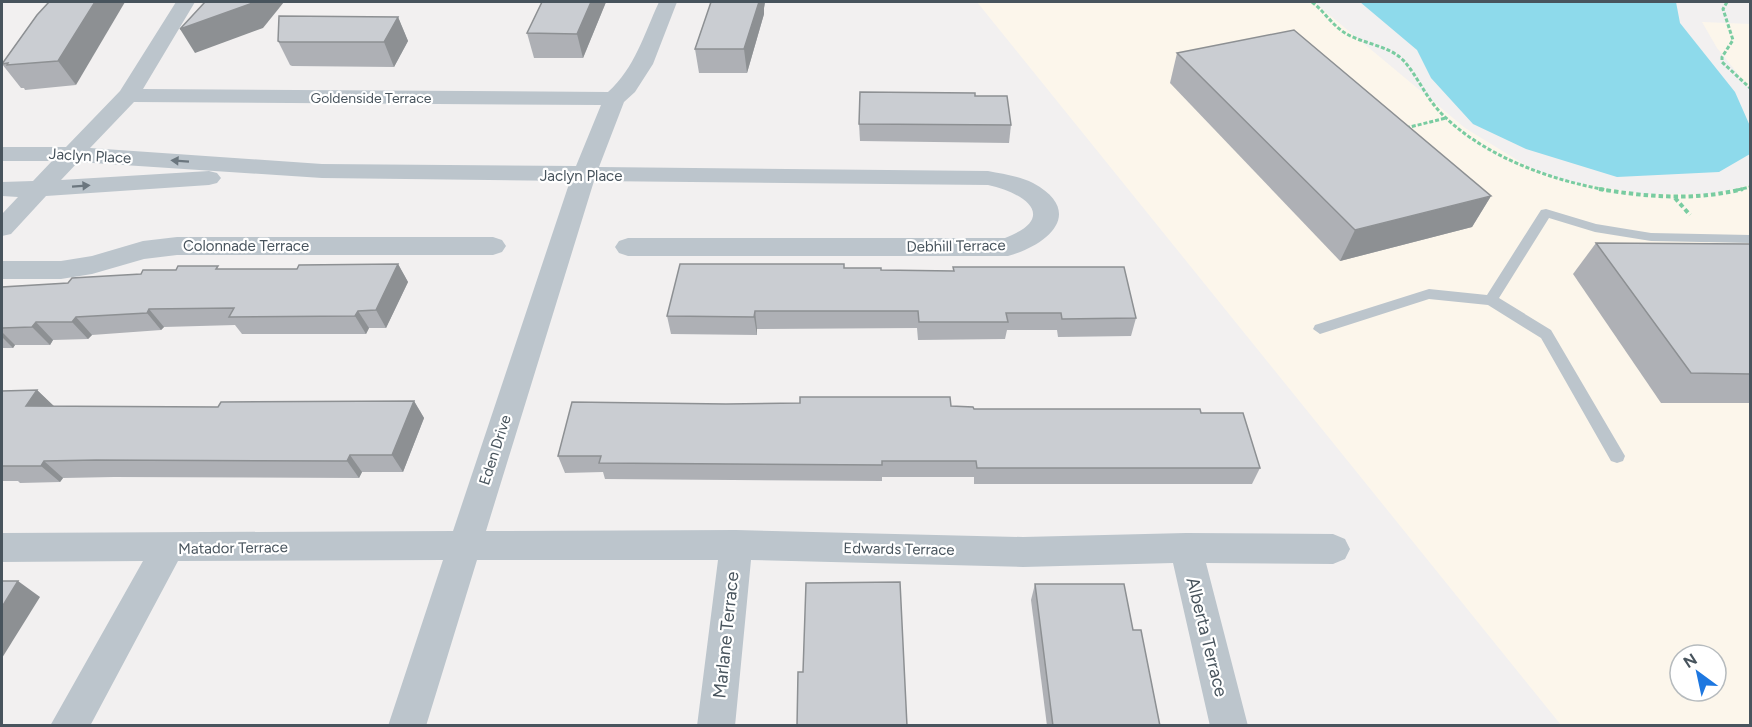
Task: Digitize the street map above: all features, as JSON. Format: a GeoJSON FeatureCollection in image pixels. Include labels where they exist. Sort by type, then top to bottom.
{"type":"FeatureCollection","features":[{"type":"Feature","properties":{"kind":"street"},"geometry":{"type":"LineString","coordinates":[[2,228],[128,95],[185,2]]}},
{"type":"Feature","properties":{"kind":"street","name":"Eden Drive"},"geometry":{"type":"LineString","coordinates":[[407,726],[584,175],[614,99],[627,87],[646,58],[668,2]]}},
{"type":"Feature","properties":{"kind":"street","name":"Goldenside Terrace"},"geometry":{"type":"LineString","coordinates":[[128,95],[614,99]]}},
{"type":"Feature","properties":{"kind":"street","name":"Jaclyn Place"},"geometry":{"type":"LineString","coordinates":[[2,154],[70,154],[322,171],[840,177]]}},
{"type":"Feature","properties":{"kind":"street","name":"Jaclyn Place"},"geometry":{"type":"LineString","coordinates":[[2,189],[37,189],[322,171]]}},
{"type":"Feature","properties":{"kind":"street","name":"Debhill Terrace"},"geometry":{"type":"LineString","coordinates":[[628,247],[1008,247],[1025,242],[1038,233],[1045,222],[1045,208],[1037,196],[1023,186],[1006,180],[840,177]]}},
{"type":"Feature","properties":{"kind":"street","name":"Colonnade Terrace"},"geometry":{"type":"LineString","coordinates":[[2,270],[61,270],[92,265],[143,250],[177,246],[493,246]]}},
{"type":"Feature","properties":{"kind":"street","name":"Edwards Terrace"},"geometry":{"type":"LineString","coordinates":[[464,545],[736,546],[1023,552],[1186,548],[1333,549]]}},
{"type":"Feature","properties":{"kind":"street","name":"Matador Terrace"},"geometry":{"type":"LineString","coordinates":[[2,547],[464,545]]}},
{"type":"Feature","properties":{"kind":"street","name":"Marlane Terrace"},"geometry":{"type":"LineString","coordinates":[[716,726],[736,546]]}},
{"type":"Feature","properties":{"kind":"street"},"geometry":{"type":"LineString","coordinates":[[69,726],[168,548]]}},
{"type":"Feature","properties":{"kind":"street","name":"Alberta Terrace"},"geometry":{"type":"LineString","coordinates":[[1186,548],[1229,726]]}},
{"type":"Feature","properties":{"kind":"lane"},"geometry":{"type":"LineString","coordinates":[[1491,300],[1546,213],[1595,228],[1650,237],[1750,239]]}},
{"type":"Feature","properties":{"kind":"lane"},"geometry":{"type":"LineString","coordinates":[[1320,328],[1429,294],[1491,300],[1546,334],[1617,456]]}},
{"type":"Feature","properties":{"kind":"path"},"geometry":{"type":"LineString","coordinates":[[1312,2],[1323,10],[1345,34],[1402,60],[1446,118],[1478,141],[1508,158],[1568,181],[1648,197],[1701,198],[1731,194],[1750,188]]}},
{"type":"Feature","properties":{"kind":"path"},"geometry":{"type":"LineString","coordinates":[[1727,2],[1723,9],[1733,40],[1722,57],[1722,62],[1750,88]]}},
{"type":"Feature","properties":{"kind":"path"},"geometry":{"type":"LineString","coordinates":[[1404,128],[1446,118]]}},
{"type":"Feature","properties":{"kind":"shaded area"},"geometry":{"type":"Polygon","coordinates":[[[977,2],[1314,2],[1465,128],[1527,166],[1561,180],[1643,194],[1711,194],[1750,185],[1750,725],[1561,725],[977,2]]]}},
{"type":"Feature","properties":{"kind":"shaded area"},"geometry":{"type":"Polygon","coordinates":[[[1702,22],[1750,24],[1750,89],[1717,48],[1702,22]]]}},
{"type":"Feature","properties":{"kind":"water"},"geometry":{"type":"Polygon","coordinates":[[[1360,2],[1676,2],[1680,23],[1735,92],[1750,126],[1750,154],[1719,172],[1617,177],[1526,149],[1473,124],[1431,78],[1417,50],[1360,2]]]}},
{"type":"Feature","properties":{"kind":"building"},"geometry":{"type":"Polygon","coordinates":[[[49,2],[95,2],[58,61],[2,64],[37,15],[49,2]]]}},
{"type":"Feature","properties":{"kind":"building"},"geometry":{"type":"Polygon","coordinates":[[[205,2],[252,2],[180,29],[205,2]]]}},
{"type":"Feature","properties":{"kind":"building"},"geometry":{"type":"Polygon","coordinates":[[[542,2],[591,2],[577,34],[527,33],[542,2]]]}},
{"type":"Feature","properties":{"kind":"building"},"geometry":{"type":"Polygon","coordinates":[[[711,2],[759,2],[744,49],[695,49],[711,2]]]}},
{"type":"Feature","properties":{"kind":"building"},"geometry":{"type":"Polygon","coordinates":[[[279,16],[398,17],[384,42],[280,42],[278,41],[279,16]]]}},
{"type":"Feature","properties":{"kind":"building"},"geometry":{"type":"Polygon","coordinates":[[[1294,30],[1491,196],[1355,230],[1177,53],[1294,30]]]}},
{"type":"Feature","properties":{"kind":"building"},"geometry":{"type":"Polygon","coordinates":[[[860,92],[975,93],[975,96],[1007,96],[1011,125],[859,124],[860,92]]]}},
{"type":"Feature","properties":{"kind":"building"},"geometry":{"type":"Polygon","coordinates":[[[1596,243],[1750,244],[1750,374],[1691,373],[1596,243]]]}},
{"type":"Feature","properties":{"kind":"building"},"geometry":{"type":"Polygon","coordinates":[[[398,264],[376,310],[358,311],[355,316],[229,317],[234,308],[149,309],[147,313],[76,317],[72,322],[36,322],[32,327],[2,328],[2,287],[68,283],[72,278],[141,274],[143,270],[176,270],[178,266],[218,266],[216,269],[297,269],[299,265],[398,264]]]}},
{"type":"Feature","properties":{"kind":"building"},"geometry":{"type":"Polygon","coordinates":[[[680,264],[844,264],[844,268],[954,271],[953,267],[1124,267],[1136,318],[1062,319],[1061,313],[1006,313],[1008,322],[919,322],[918,311],[755,311],[754,317],[667,316],[680,264]]]}},
{"type":"Feature","properties":{"kind":"building"},"geometry":{"type":"Polygon","coordinates":[[[37,390],[26,406],[218,407],[221,402],[414,401],[392,455],[350,455],[347,461],[96,460],[44,461],[41,466],[2,466],[2,391],[37,390]]]}},
{"type":"Feature","properties":{"kind":"building"},"geometry":{"type":"Polygon","coordinates":[[[800,397],[950,397],[951,406],[973,407],[974,409],[1200,409],[1201,413],[1243,413],[1260,468],[977,468],[976,461],[882,461],[882,465],[599,463],[601,456],[558,456],[572,402],[800,403],[800,397]]]}},
{"type":"Feature","properties":{"kind":"building"},"geometry":{"type":"Polygon","coordinates":[[[2,581],[18,581],[2,607],[2,581]]]}},
{"type":"Feature","properties":{"kind":"building"},"geometry":{"type":"Polygon","coordinates":[[[900,582],[907,726],[797,726],[798,672],[803,672],[806,583],[900,582]]]}},
{"type":"Feature","properties":{"kind":"building"},"geometry":{"type":"Polygon","coordinates":[[[1035,584],[1124,584],[1133,630],[1141,630],[1160,726],[1053,726],[1035,584]]]}}]}
